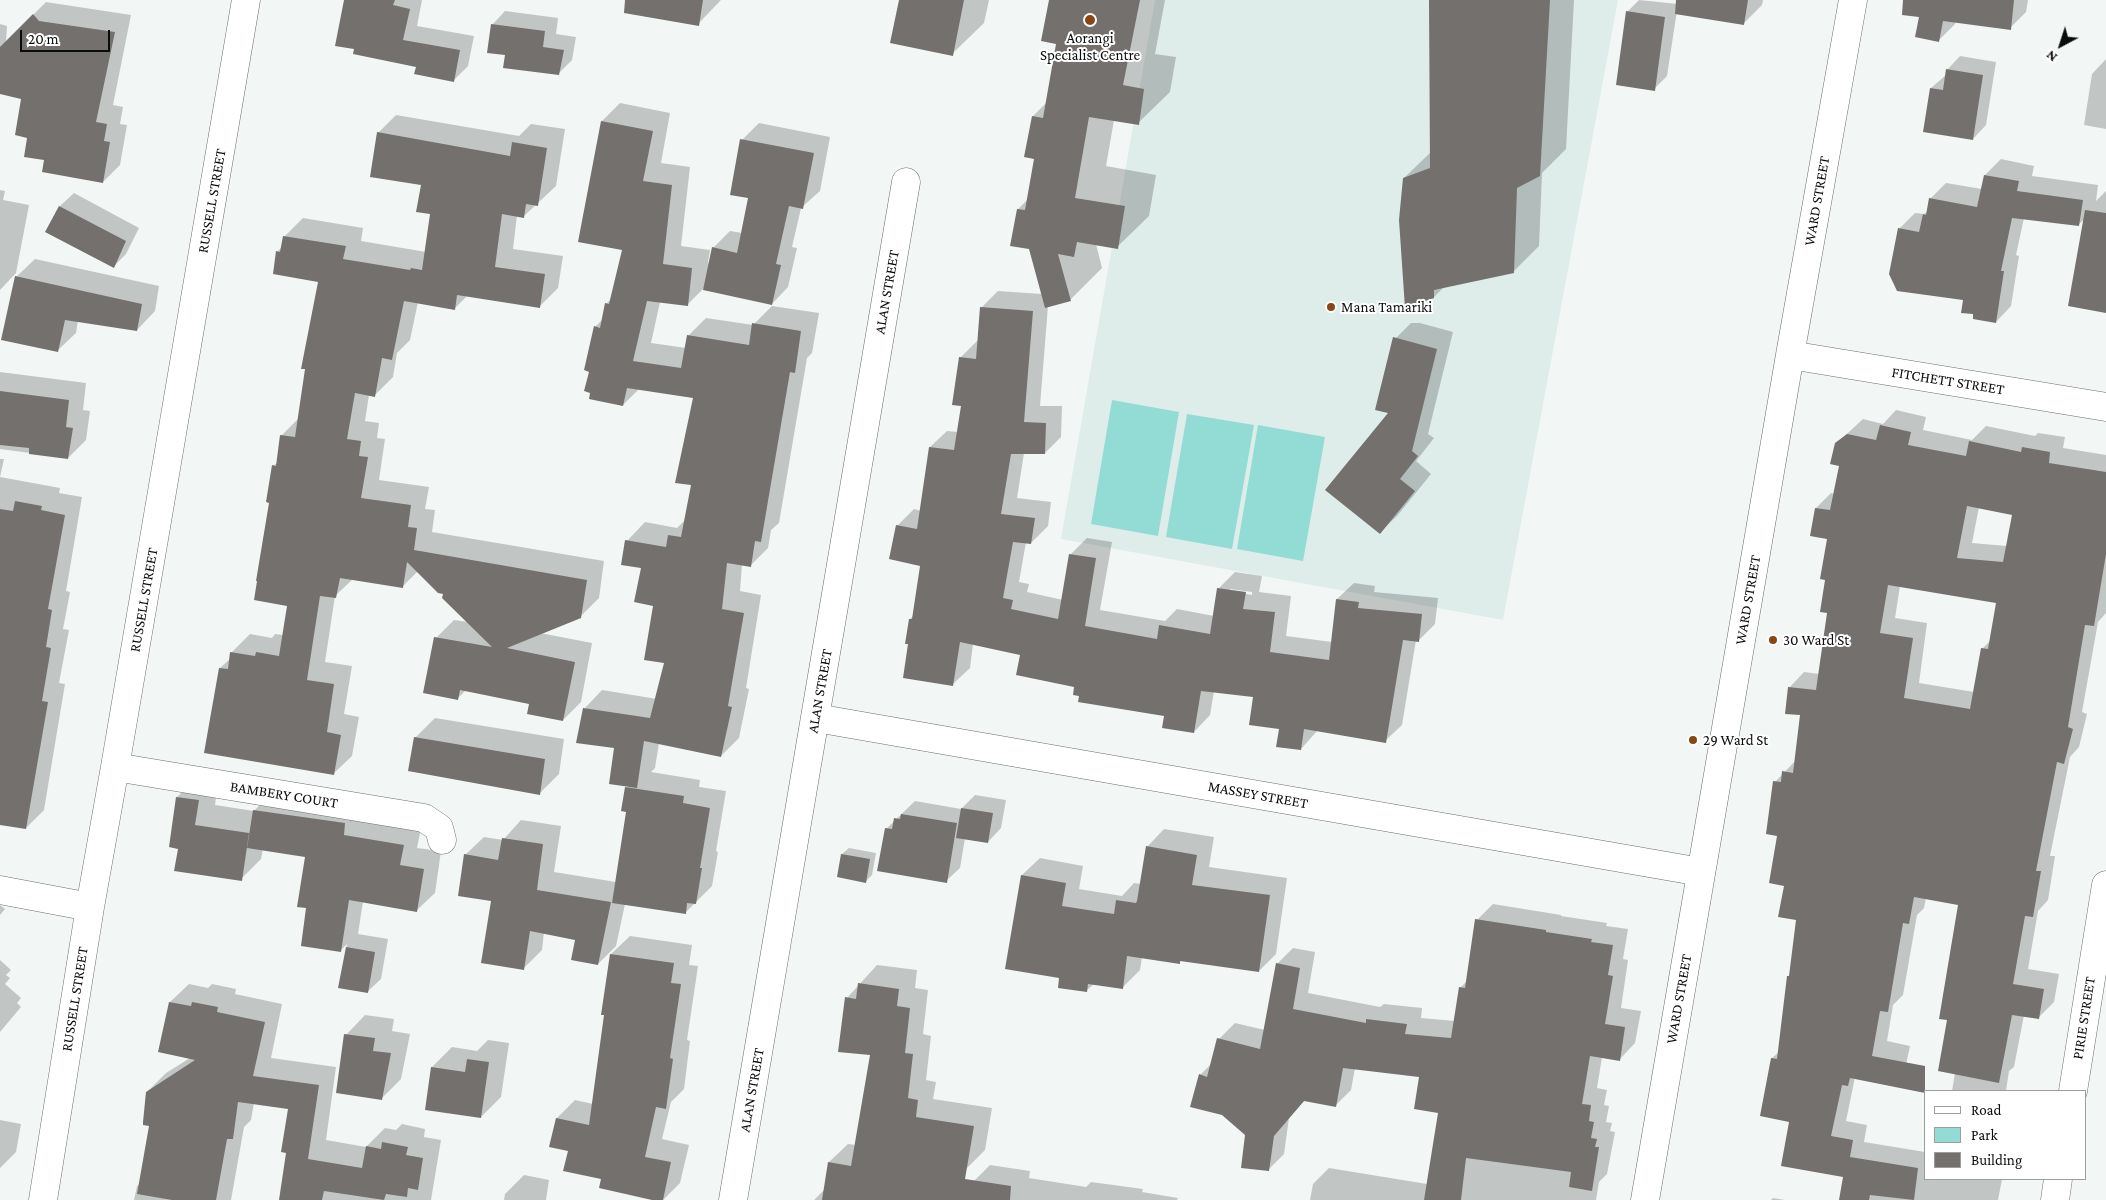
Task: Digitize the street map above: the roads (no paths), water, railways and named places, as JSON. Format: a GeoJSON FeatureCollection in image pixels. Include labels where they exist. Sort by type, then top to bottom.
{"type":"FeatureCollection","features":[{"type":"Feature","properties":{"kind":"street","name":"RUSSELL STREET"},"geometry":{"type":"LineString","coordinates":[[43,1200],[90,907],[246,0]]}},
{"type":"Feature","properties":{"kind":"street","name":"WARD STREET"},"geometry":{"type":"LineString","coordinates":[[1645,1200],[1853,0]]}},
{"type":"Feature","properties":{"kind":"street","name":"ALAN STREET"},"geometry":{"type":"LineString","coordinates":[[733,1200],[906,182]]}},
{"type":"Feature","properties":{"kind":"street","name":"FITCHETT STREET"},"geometry":{"type":"LineString","coordinates":[[1790,355],[2106,406]]}},
{"type":"Feature","properties":{"kind":"street","name":"MASSEY STREET"},"geometry":{"type":"LineString","coordinates":[[816,718],[1701,872]]}},
{"type":"Feature","properties":{"kind":"street","name":"BAMBERY COURT"},"geometry":{"type":"LineString","coordinates":[[115,767],[424,818],[439,828],[442,840]]}},
{"type":"Feature","properties":{"kind":"street","name":"PIRIE STREET"},"geometry":{"type":"LineString","coordinates":[[2072,1090],[2106,885]]}},
{"type":"Feature","properties":{"kind":"street"},"geometry":{"type":"LineString","coordinates":[[0,890],[90,907]]}},
{"type":"Feature","properties":{"kind":"street"},"geometry":{"type":"LineString","coordinates":[[2055,1200],[2058,1180]]}},
{"type":"Feature","properties":{"kind":"place","name":"Aorangi Specialist Centre"},"geometry":{"type":"Point","coordinates":[1090,20]}},
{"type":"Feature","properties":{"kind":"place","name":"Mana Tamariki"},"geometry":{"type":"Point","coordinates":[1331,307]}},
{"type":"Feature","properties":{"kind":"place","name":"30 Ward St"},"geometry":{"type":"Point","coordinates":[1773,640]}},
{"type":"Feature","properties":{"kind":"place","name":"29 Ward St"},"geometry":{"type":"Point","coordinates":[1693,740]}}]}
